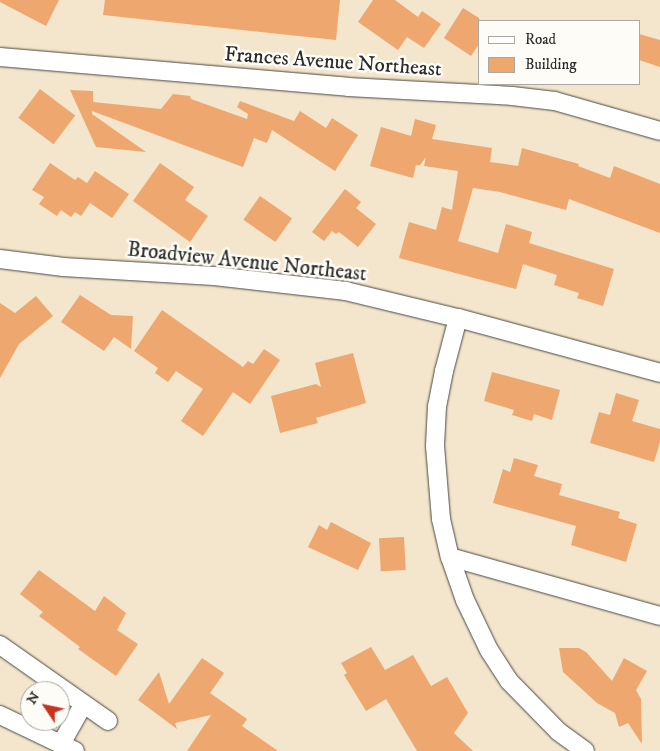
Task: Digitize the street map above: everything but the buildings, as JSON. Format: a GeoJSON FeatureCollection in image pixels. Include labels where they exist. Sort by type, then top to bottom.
{"type":"FeatureCollection","features":[{"type":"Feature","properties":{"kind":"street","name":"Frances Avenue Northeast"},"geometry":{"type":"LineString","coordinates":[[0,57],[348,87],[512,96],[555,102],[660,131]]}},
{"type":"Feature","properties":{"kind":"street","name":"Broadview Avenue Northeast"},"geometry":{"type":"LineString","coordinates":[[0,259],[63,267],[214,276],[346,291],[458,318],[660,373]]}},
{"type":"Feature","properties":{"kind":"street"},"geometry":{"type":"LineString","coordinates":[[458,318],[442,380],[435,446],[440,510],[450,557],[465,600],[481,634],[509,681],[558,732],[585,751]]}},
{"type":"Feature","properties":{"kind":"street"},"geometry":{"type":"LineString","coordinates":[[450,557],[660,616]]}},
{"type":"Feature","properties":{"kind":"street"},"geometry":{"type":"LineString","coordinates":[[0,645],[108,721]]}},
{"type":"Feature","properties":{"kind":"street"},"geometry":{"type":"LineString","coordinates":[[0,715],[68,748],[83,705]]}}]}
